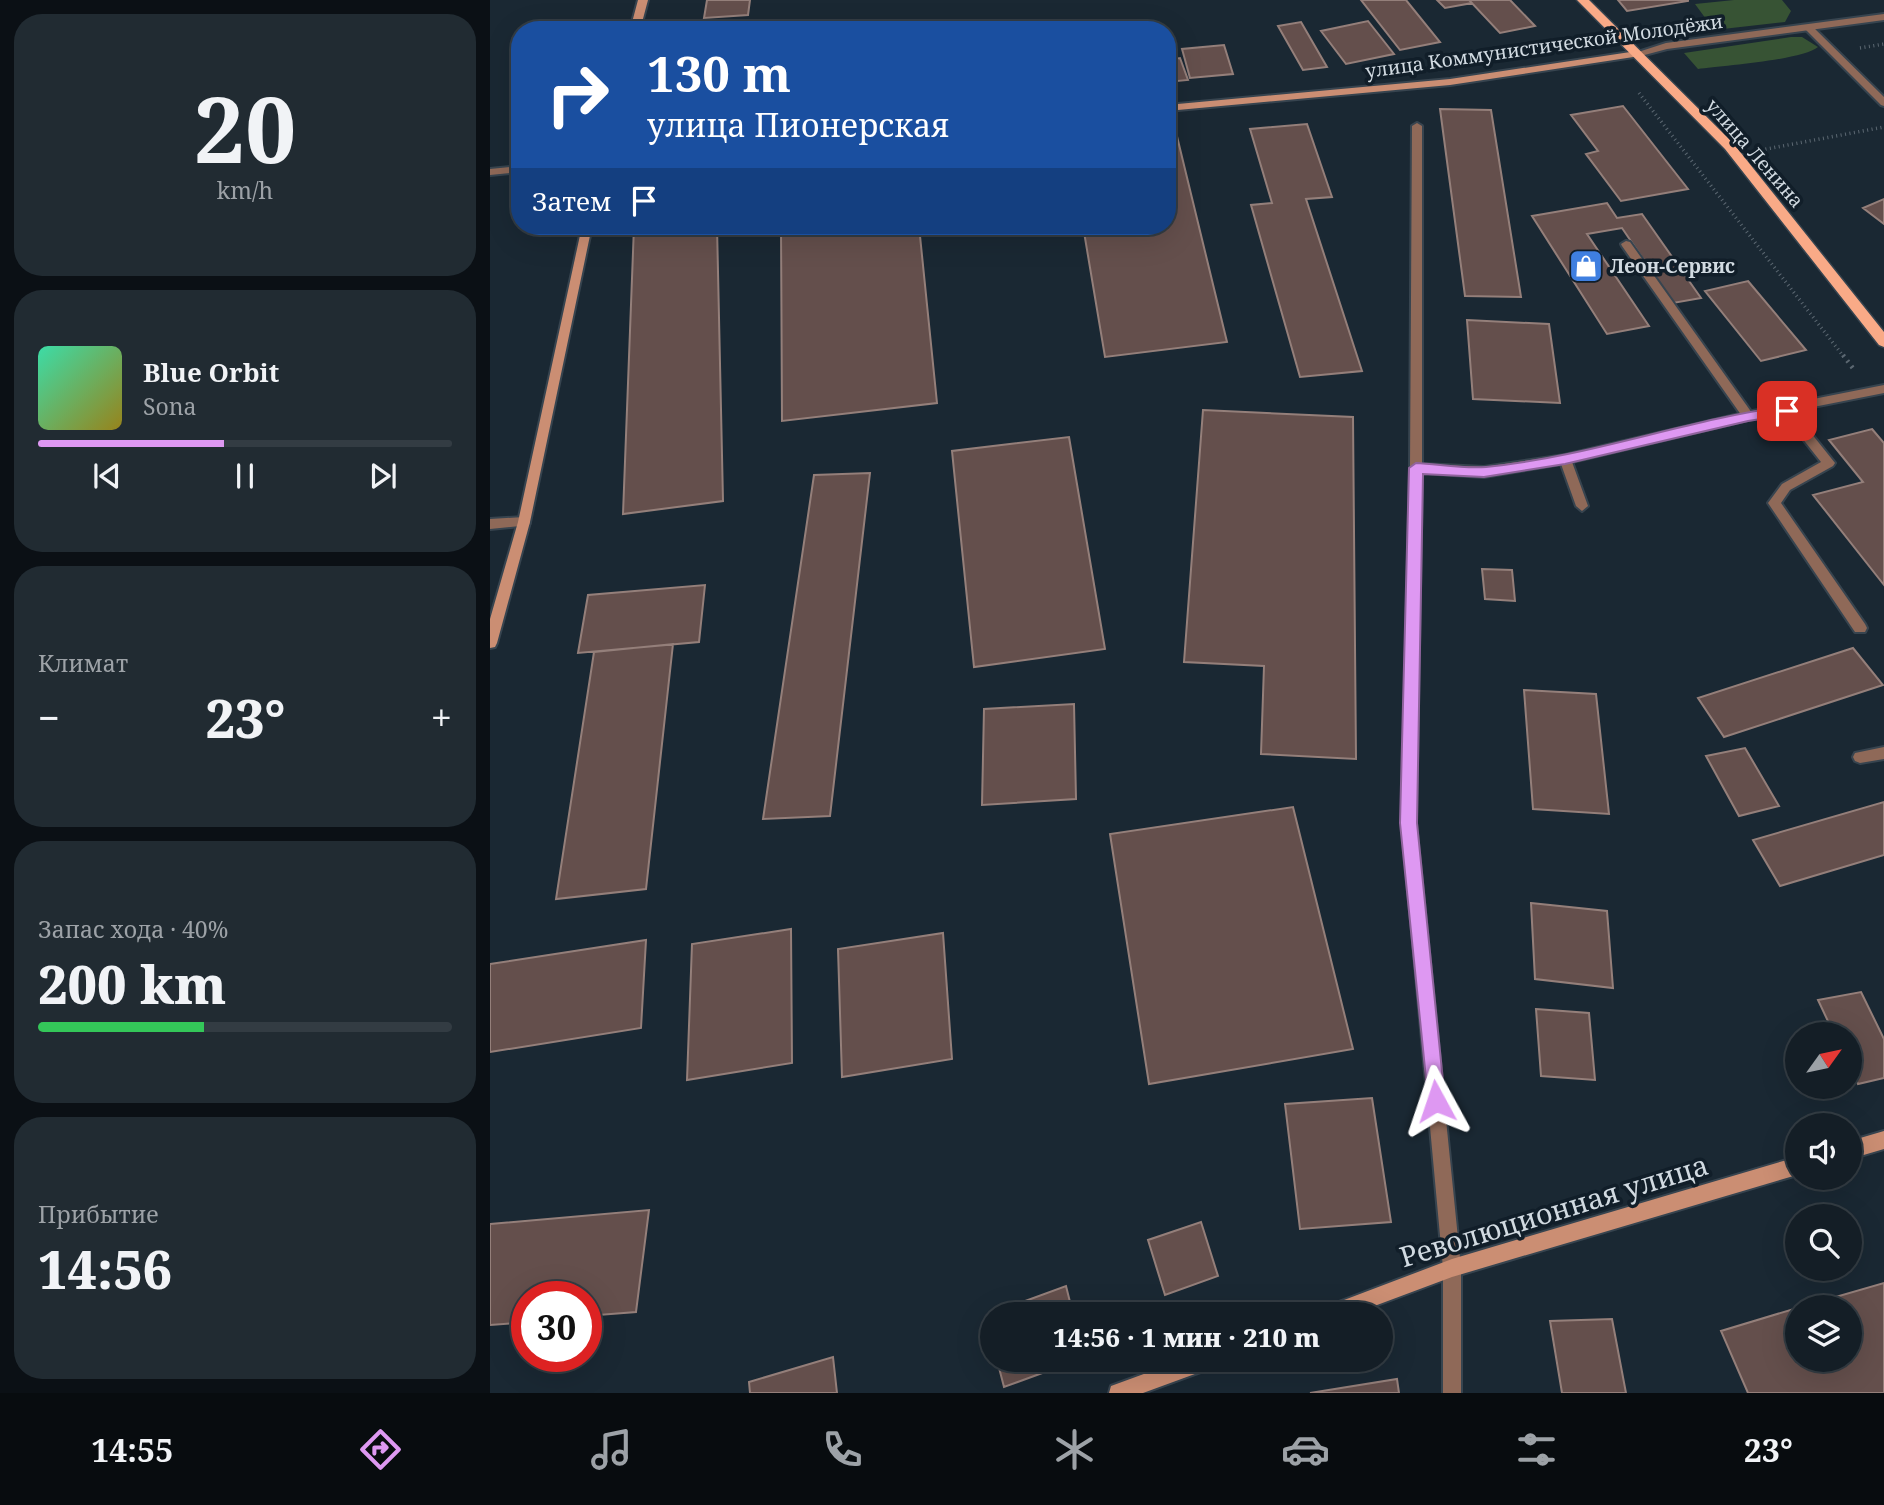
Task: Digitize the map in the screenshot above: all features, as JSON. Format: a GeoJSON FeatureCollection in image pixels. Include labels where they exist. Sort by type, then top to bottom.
{"type":"FeatureCollection","features":[{"type":"Feature","properties":{"kind":"main road","name":"улица Ленина"},"geometry":{"type":"LineString","coordinates":[[1583,0],[1729,146],[1884,342]]}},
{"type":"Feature","properties":{"kind":"street"},"geometry":{"type":"LineString","coordinates":[[637,21],[643,0]]}},
{"type":"Feature","properties":{"kind":"street","name":"улица Коммунистической Молодёжи"},"geometry":{"type":"LineString","coordinates":[[1176,107],[1450,82],[1637,54],[1666,46],[1884,17]]}},
{"type":"Feature","properties":{"kind":"street"},"geometry":{"type":"LineString","coordinates":[[1809,28],[1884,103]]}},
{"type":"Feature","properties":{"kind":"street"},"geometry":{"type":"LineString","coordinates":[[1417,126],[1416,468],[1409,823],[1452,1268],[1452,1393]]}},
{"type":"Feature","properties":{"kind":"street"},"geometry":{"type":"LineString","coordinates":[[490,172],[511,170]]}},
{"type":"Feature","properties":{"kind":"street"},"geometry":{"type":"LineString","coordinates":[[491,634],[524,522],[585,235]]}},
{"type":"Feature","properties":{"kind":"street"},"geometry":{"type":"LineString","coordinates":[[1626,244],[1748,416]]}},
{"type":"Feature","properties":{"kind":"street"},"geometry":{"type":"LineString","coordinates":[[1416,468],[1484,472],[1565,459],[1748,416],[1787,411],[1884,389]]}},
{"type":"Feature","properties":{"kind":"street"},"geometry":{"type":"LineString","coordinates":[[1787,411],[1829,463],[1786,487],[1773,503],[1860,628]]}},
{"type":"Feature","properties":{"kind":"street"},"geometry":{"type":"LineString","coordinates":[[1565,459],[1582,506]]}},
{"type":"Feature","properties":{"kind":"street"},"geometry":{"type":"LineString","coordinates":[[490,524],[524,522]]}},
{"type":"Feature","properties":{"kind":"street"},"geometry":{"type":"LineString","coordinates":[[1860,757],[1884,753]]}},
{"type":"Feature","properties":{"kind":"street"},"geometry":{"type":"LineString","coordinates":[[1862,1146],[1884,1140]]}},
{"type":"Feature","properties":{"kind":"street","name":"Революционная улица"},"geometry":{"type":"LineString","coordinates":[[1361,1302],[1452,1268],[1785,1170]]}},
{"type":"Feature","properties":{"kind":"street"},"geometry":{"type":"LineString","coordinates":[[1118,1393],[1175,1372]]}},
{"type":"Feature","properties":{"kind":"path"},"geometry":{"type":"LineString","coordinates":[[1854,49],[1884,44]]}},
{"type":"Feature","properties":{"kind":"path"},"geometry":{"type":"LineString","coordinates":[[1612,58],[1871,391]]}},
{"type":"Feature","properties":{"kind":"path"},"geometry":{"type":"LineString","coordinates":[[1758,150],[1884,127]]}},
{"type":"Feature","properties":{"kind":"green space"},"geometry":{"type":"Polygon","coordinates":[[[1734,0],[1782,0],[1791,11],[1785,22],[1714,30],[1695,4],[1734,0]]]}},
{"type":"Feature","properties":{"kind":"green space"},"geometry":{"type":"Polygon","coordinates":[[[1802,37],[1818,47],[1780,59],[1698,69],[1684,53],[1802,37]]]}},
{"type":"Feature","properties":{"kind":"building"},"geometry":{"type":"Polygon","coordinates":[[[707,0],[750,0],[748,15],[704,18],[707,0]]]}},
{"type":"Feature","properties":{"kind":"building"},"geometry":{"type":"Polygon","coordinates":[[[1361,0],[1406,0],[1440,42],[1400,50],[1361,0]]]}},
{"type":"Feature","properties":{"kind":"building"},"geometry":{"type":"Polygon","coordinates":[[[1437,0],[1469,0],[1472,3],[1445,8],[1437,0]]]}},
{"type":"Feature","properties":{"kind":"building"},"geometry":{"type":"Polygon","coordinates":[[[1469,0],[1510,0],[1535,26],[1500,33],[1469,0]]]}},
{"type":"Feature","properties":{"kind":"building"},"geometry":{"type":"Polygon","coordinates":[[[1618,0],[1688,0],[1688,1],[1627,11],[1618,0]]]}},
{"type":"Feature","properties":{"kind":"building"},"geometry":{"type":"Polygon","coordinates":[[[1368,21],[1394,54],[1346,64],[1321,31],[1368,21]]]}},
{"type":"Feature","properties":{"kind":"building"},"geometry":{"type":"Polygon","coordinates":[[[1301,22],[1327,67],[1303,70],[1278,26],[1301,22]]]}},
{"type":"Feature","properties":{"kind":"building"},"geometry":{"type":"Polygon","coordinates":[[[1224,45],[1233,74],[1190,78],[1182,49],[1224,45]]]}},
{"type":"Feature","properties":{"kind":"building"},"geometry":{"type":"Polygon","coordinates":[[[1180,58],[1188,80],[1176,81],[1176,59],[1180,58]]]}},
{"type":"Feature","properties":{"kind":"building"},"geometry":{"type":"Polygon","coordinates":[[[1623,106],[1688,189],[1621,201],[1586,154],[1598,151],[1571,115],[1623,106]]]}},
{"type":"Feature","properties":{"kind":"building"},"geometry":{"type":"Polygon","coordinates":[[[1440,109],[1491,110],[1521,297],[1465,296],[1440,109]]]}},
{"type":"Feature","properties":{"kind":"building"},"geometry":{"type":"Polygon","coordinates":[[[1307,124],[1332,197],[1306,199],[1362,371],[1300,377],[1251,205],[1272,203],[1250,129],[1307,124]]]}},
{"type":"Feature","properties":{"kind":"building"},"geometry":{"type":"Polygon","coordinates":[[[1176,132],[1227,342],[1105,357],[1085,235],[1176,235],[1176,132]]]}},
{"type":"Feature","properties":{"kind":"building"},"geometry":{"type":"Polygon","coordinates":[[[1884,199],[1884,224],[1863,208],[1884,199]]]}},
{"type":"Feature","properties":{"kind":"building","name":"Леон-Сервис"},"geometry":{"type":"Polygon","coordinates":[[[1607,203],[1617,218],[1642,214],[1701,298],[1673,303],[1622,228],[1587,234],[1649,326],[1607,334],[1532,216],[1607,203]]]}},
{"type":"Feature","properties":{"kind":"building"},"geometry":{"type":"Polygon","coordinates":[[[634,235],[717,235],[723,501],[623,514],[634,235]]]}},
{"type":"Feature","properties":{"kind":"building"},"geometry":{"type":"Polygon","coordinates":[[[781,235],[920,235],[937,403],[782,421],[781,235]]]}},
{"type":"Feature","properties":{"kind":"building"},"geometry":{"type":"Polygon","coordinates":[[[1748,281],[1806,350],[1761,361],[1705,291],[1748,281]]]}},
{"type":"Feature","properties":{"kind":"building"},"geometry":{"type":"Polygon","coordinates":[[[1467,320],[1549,324],[1560,403],[1473,399],[1467,320]]]}},
{"type":"Feature","properties":{"kind":"building"},"geometry":{"type":"Polygon","coordinates":[[[1203,410],[1353,417],[1356,759],[1261,754],[1264,666],[1184,662],[1203,410]]]}},
{"type":"Feature","properties":{"kind":"building"},"geometry":{"type":"Polygon","coordinates":[[[1872,429],[1884,443],[1884,585],[1813,495],[1863,482],[1829,440],[1872,429]]]}},
{"type":"Feature","properties":{"kind":"building"},"geometry":{"type":"Polygon","coordinates":[[[1069,437],[1105,649],[974,667],[952,451],[1069,437]]]}},
{"type":"Feature","properties":{"kind":"building"},"geometry":{"type":"Polygon","coordinates":[[[870,473],[830,816],[763,819],[814,475],[870,473]]]}},
{"type":"Feature","properties":{"kind":"building"},"geometry":{"type":"Polygon","coordinates":[[[1482,569],[1512,570],[1515,601],[1485,599],[1482,569]]]}},
{"type":"Feature","properties":{"kind":"building"},"geometry":{"type":"Polygon","coordinates":[[[705,585],[699,642],[578,653],[588,595],[705,585]]]}},
{"type":"Feature","properties":{"kind":"building"},"geometry":{"type":"Polygon","coordinates":[[[673,644],[646,889],[556,899],[594,652],[673,644]]]}},
{"type":"Feature","properties":{"kind":"building"},"geometry":{"type":"Polygon","coordinates":[[[1853,648],[1883,685],[1724,737],[1698,698],[1853,648]]]}},
{"type":"Feature","properties":{"kind":"building"},"geometry":{"type":"Polygon","coordinates":[[[1524,690],[1596,694],[1609,814],[1533,809],[1524,690]]]}},
{"type":"Feature","properties":{"kind":"building"},"geometry":{"type":"Polygon","coordinates":[[[1074,704],[1076,799],[982,805],[984,709],[1074,704]]]}},
{"type":"Feature","properties":{"kind":"building"},"geometry":{"type":"Polygon","coordinates":[[[1745,748],[1779,806],[1739,816],[1706,756],[1745,748]]]}},
{"type":"Feature","properties":{"kind":"building"},"geometry":{"type":"Polygon","coordinates":[[[1884,802],[1884,855],[1780,886],[1753,840],[1884,802]]]}},
{"type":"Feature","properties":{"kind":"building"},"geometry":{"type":"Polygon","coordinates":[[[1293,807],[1353,1049],[1149,1084],[1110,834],[1293,807]]]}},
{"type":"Feature","properties":{"kind":"building"},"geometry":{"type":"Polygon","coordinates":[[[1531,903],[1607,911],[1613,988],[1535,979],[1531,903]]]}},
{"type":"Feature","properties":{"kind":"building"},"geometry":{"type":"Polygon","coordinates":[[[791,929],[792,1063],[687,1080],[692,944],[791,929]]]}},
{"type":"Feature","properties":{"kind":"building"},"geometry":{"type":"Polygon","coordinates":[[[943,933],[952,1059],[842,1077],[838,949],[943,933]]]}},
{"type":"Feature","properties":{"kind":"building"},"geometry":{"type":"Polygon","coordinates":[[[646,940],[641,1028],[490,1052],[490,964],[646,940]]]}},
{"type":"Feature","properties":{"kind":"building"},"geometry":{"type":"Polygon","coordinates":[[[1861,992],[1884,1039],[1884,1078],[1862,1083],[1862,1022],[1828,1022],[1818,1000],[1861,992]]]}},
{"type":"Feature","properties":{"kind":"building"},"geometry":{"type":"Polygon","coordinates":[[[1536,1009],[1589,1013],[1595,1080],[1541,1076],[1536,1009]]]}},
{"type":"Feature","properties":{"kind":"building"},"geometry":{"type":"Polygon","coordinates":[[[1372,1098],[1391,1222],[1300,1229],[1285,1104],[1372,1098]]]}},
{"type":"Feature","properties":{"kind":"building"},"geometry":{"type":"Polygon","coordinates":[[[649,1210],[636,1312],[602,1315],[602,1281],[511,1281],[511,1323],[490,1325],[490,1224],[649,1210]]]}},
{"type":"Feature","properties":{"kind":"building"},"geometry":{"type":"Polygon","coordinates":[[[1201,1222],[1218,1276],[1165,1295],[1148,1240],[1201,1222]]]}},
{"type":"Feature","properties":{"kind":"building"},"geometry":{"type":"Polygon","coordinates":[[[1884,1283],[1884,1393],[1748,1393],[1721,1331],[1785,1312],[1785,1372],[1862,1372],[1862,1295],[1842,1295],[1884,1283]]]}},
{"type":"Feature","properties":{"kind":"building"},"geometry":{"type":"Polygon","coordinates":[[[1066,1286],[1070,1302],[1022,1302],[1066,1286]]]}},
{"type":"Feature","properties":{"kind":"building"},"geometry":{"type":"Polygon","coordinates":[[[1612,1319],[1626,1393],[1562,1393],[1550,1321],[1612,1319]]]}},
{"type":"Feature","properties":{"kind":"building"},"geometry":{"type":"Polygon","coordinates":[[[833,1357],[837,1393],[750,1393],[749,1382],[833,1357]]]}},
{"type":"Feature","properties":{"kind":"building"},"geometry":{"type":"Polygon","coordinates":[[[1000,1372],[1045,1372],[1004,1387],[1000,1372]]]}},
{"type":"Feature","properties":{"kind":"building"},"geometry":{"type":"Polygon","coordinates":[[[1397,1379],[1399,1393],[1310,1393],[1397,1379]]]}},
{"type":"Feature","properties":{"kind":"place","name":"Леон-Сервис"},"geometry":{"type":"Point","coordinates":[1586,266]}},
{"type":"Feature","properties":{"kind":"route"},"geometry":{"type":"LineString","coordinates":[[1436,1101],[1409,823],[1416,468],[1484,472],[1565,459],[1748,416],[1787,411]]}}]}
